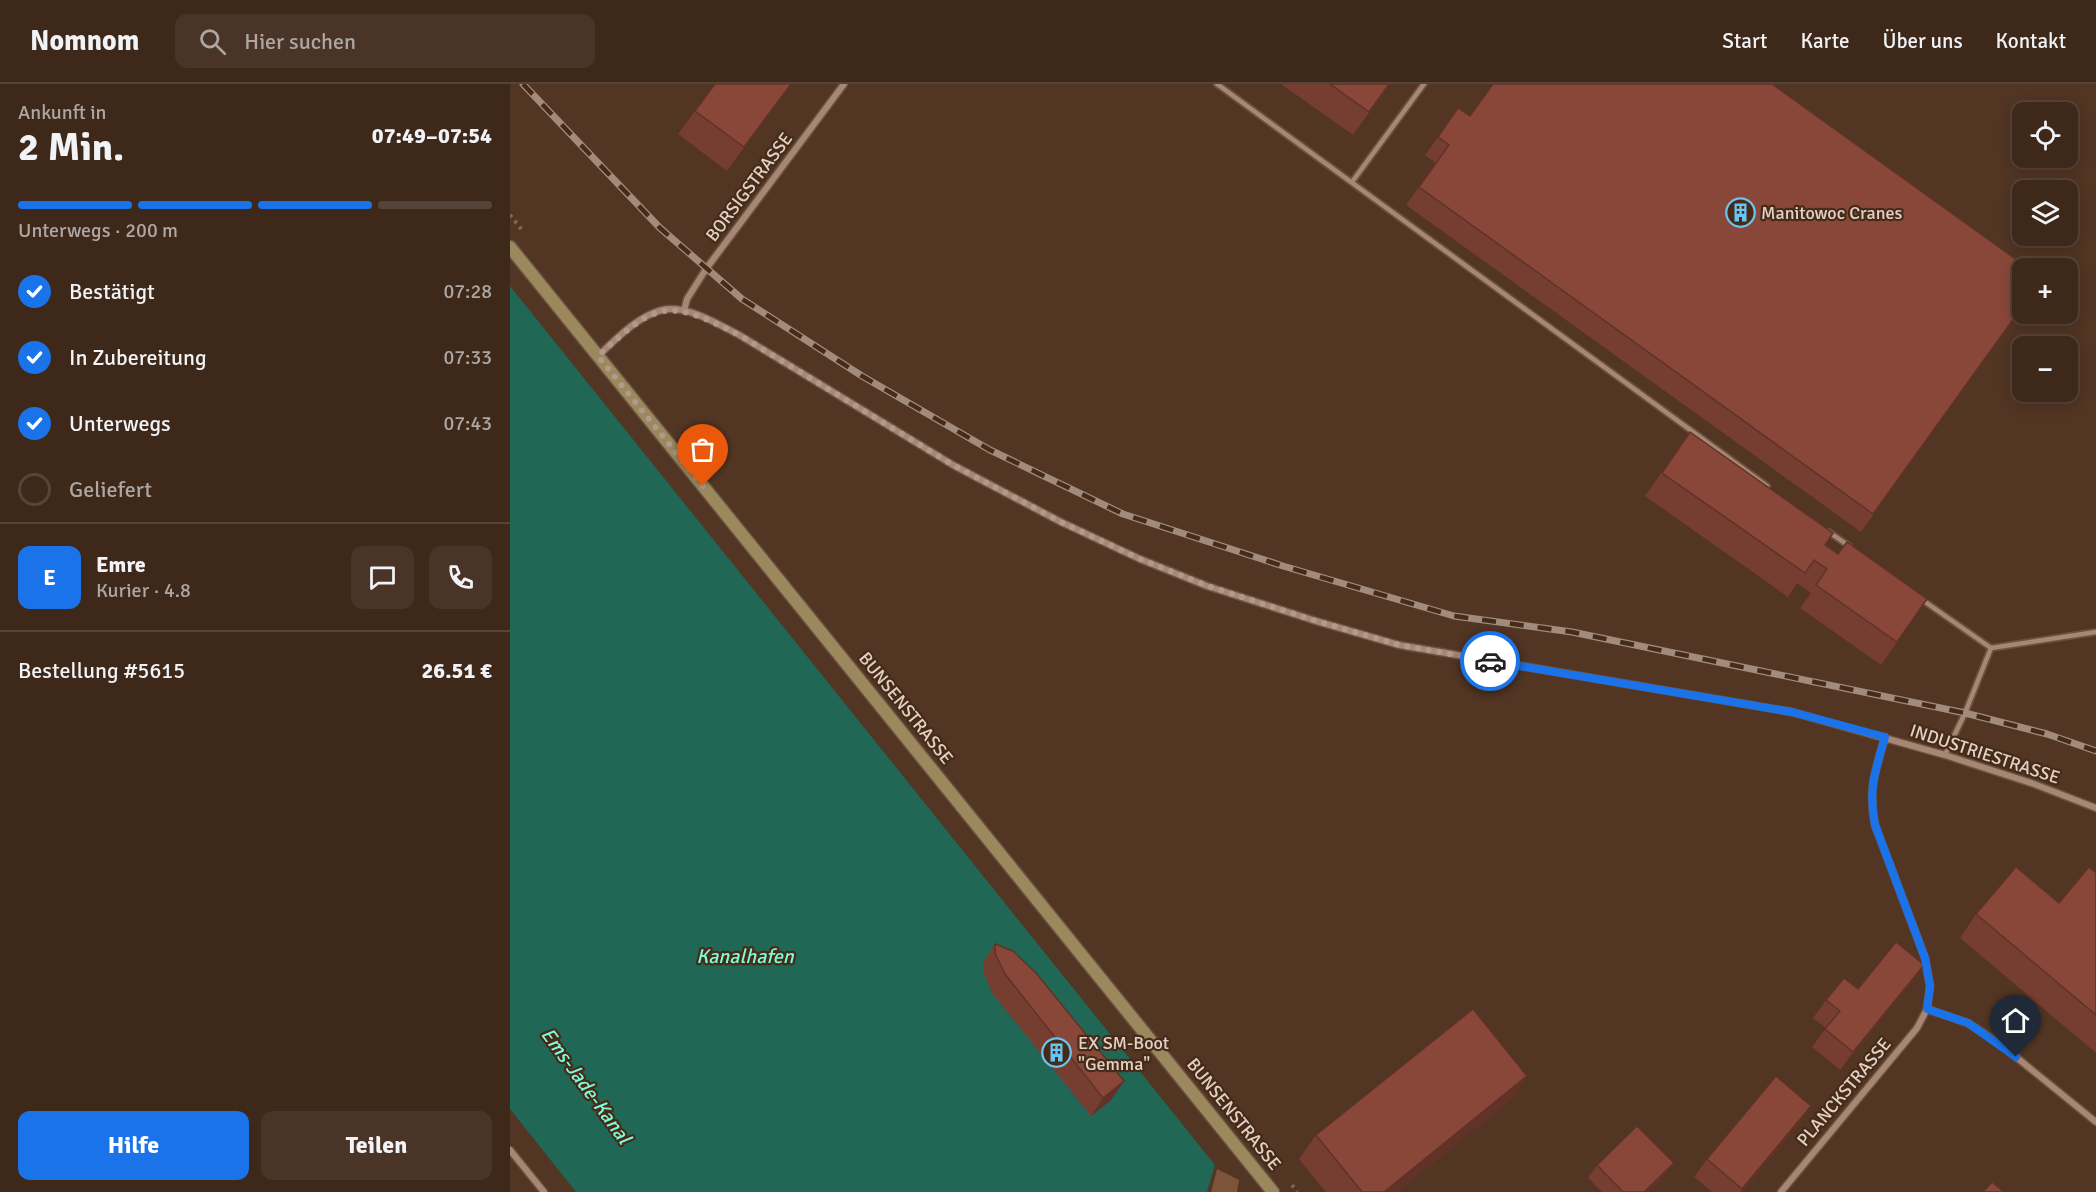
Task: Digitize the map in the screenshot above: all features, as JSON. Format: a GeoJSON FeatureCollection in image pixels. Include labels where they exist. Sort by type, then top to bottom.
{"type":"FeatureCollection","features":[{"type":"Feature","properties":{"kind":"street","name":"BORSIGSTRASSE"},"geometry":{"type":"LineString","coordinates":[[684,311],[687,299],[706,269],[844,84]]}},
{"type":"Feature","properties":{"kind":"street","name":"BUNSENSTRASSE"},"geometry":{"type":"LineString","coordinates":[[510,247],[1273,1192]]}},
{"type":"Feature","properties":{"kind":"street","name":"INDUSTRIESTRASSE"},"geometry":{"type":"LineString","coordinates":[[598,356],[646,316],[664,309],[684,311],[711,320],[741,336],[943,459],[1021,502],[1140,559],[1208,586],[1399,645],[1792,712],[1945,755],[2034,784],[2096,808]]}},
{"type":"Feature","properties":{"kind":"street","name":"PLANCKSTRASSE"},"geometry":{"type":"LineString","coordinates":[[1781,1192],[1917,1028],[1927,1009],[1930,986],[1925,958],[1875,825],[1871,804],[1872,782],[1885,737]]}},
{"type":"Feature","properties":{"kind":"street"},"geometry":{"type":"LineString","coordinates":[[1927,1009],[1968,1023],[2000,1044],[2096,1122]]}},
{"type":"Feature","properties":{"kind":"street"},"geometry":{"type":"LineString","coordinates":[[510,1150],[544,1192]]}},
{"type":"Feature","properties":{"kind":"lane"},"geometry":{"type":"LineString","coordinates":[[1217,84],[1768,488]]}},
{"type":"Feature","properties":{"kind":"lane"},"geometry":{"type":"LineString","coordinates":[[1353,182],[1424,84]]}},
{"type":"Feature","properties":{"kind":"lane"},"geometry":{"type":"LineString","coordinates":[[1827,530],[1856,551]]}},
{"type":"Feature","properties":{"kind":"lane"},"geometry":{"type":"LineString","coordinates":[[1914,594],[1991,648],[2096,632]]}},
{"type":"Feature","properties":{"kind":"lane"},"geometry":{"type":"LineString","coordinates":[[1945,755],[1991,648]]}},
{"type":"Feature","properties":{"kind":"shaded area"},"geometry":{"type":"Polygon","coordinates":[[[1217,1169],[1239,1180],[1237,1192],[1211,1192],[1217,1169]]]}},
{"type":"Feature","properties":{"kind":"water","name":"Kanalhafen"},"geometry":{"type":"Polygon","coordinates":[[[510,286],[1215,1165],[1207,1192],[576,1192],[510,1109],[510,286]]]}},
{"type":"Feature","properties":{"kind":"building"},"geometry":{"type":"Polygon","coordinates":[[[715,84],[791,84],[744,147],[695,111],[715,84]]]}},
{"type":"Feature","properties":{"kind":"building"},"geometry":{"type":"Polygon","coordinates":[[[1330,84],[1389,84],[1369,112],[1330,84]]]}},
{"type":"Feature","properties":{"kind":"building","name":"Manitowoc Cranes"},"geometry":{"type":"Polygon","coordinates":[[[1493,84],[1772,84],[2014,258],[2012,258],[2012,321],[1873,514],[1419,187],[1449,145],[1438,137],[1458,108],[1470,116],[1493,84]]]}},
{"type":"Feature","properties":{"kind":"building"},"geometry":{"type":"Polygon","coordinates":[[[1690,432],[1833,533],[1825,545],[1838,554],[1847,542],[1927,599],[1897,642],[1816,585],[1827,569],[1814,560],[1805,573],[1662,473],[1690,432]]]}},
{"type":"Feature","properties":{"kind":"building"},"geometry":{"type":"Polygon","coordinates":[[[2016,867],[2059,903],[2089,867],[2096,873],[2096,1015],[1976,914],[2016,867]]]}},
{"type":"Feature","properties":{"kind":"building"},"geometry":{"type":"Polygon","coordinates":[[[1896,942],[1924,965],[1853,1052],[1825,1029],[1840,1011],[1826,1000],[1844,978],[1858,989],[1896,942]]]}},
{"type":"Feature","properties":{"kind":"building"},"geometry":{"type":"Polygon","coordinates":[[[995,944],[1013,951],[1036,973],[1124,1081],[1103,1098],[1005,974],[995,953],[995,944]]]}},
{"type":"Feature","properties":{"kind":"building"},"geometry":{"type":"Polygon","coordinates":[[[1473,1009],[1527,1076],[1384,1192],[1362,1192],[1316,1135],[1473,1009]]]}},
{"type":"Feature","properties":{"kind":"building"},"geometry":{"type":"Polygon","coordinates":[[[1776,1076],[1811,1106],[1742,1189],[1707,1159],[1776,1076]]]}},
{"type":"Feature","properties":{"kind":"building"},"geometry":{"type":"Polygon","coordinates":[[[1637,1126],[1674,1163],[1644,1192],[1623,1192],[1597,1165],[1637,1126]]]}},
{"type":"Feature","properties":{"kind":"building"},"geometry":{"type":"Polygon","coordinates":[[[1992,1182],[2004,1192],[1983,1192],[1992,1182]]]}},
{"type":"Feature","properties":{"kind":"railway"},"geometry":{"type":"LineString","coordinates":[[523,84],[660,228],[742,299],[862,376],[990,450],[1123,514],[1283,566],[1454,616],[1572,632],[1965,713],[2047,734],[2096,751]]}},
{"type":"Feature","properties":{"kind":"way so far"},"geometry":{"type":"LineString","coordinates":[[703,486],[598,356],[646,316],[664,309],[684,311],[711,320],[953,465],[1061,522],[1140,559],[1208,586],[1316,621],[1399,645],[1490,661]]}},
{"type":"Feature","properties":{"kind":"place","name":"Manitowoc Cranes"},"geometry":{"type":"Point","coordinates":[1740,213]}},
{"type":"Feature","properties":{"kind":"place","name":"EX SM-Boot \"Gemma\""},"geometry":{"type":"Point","coordinates":[1057,1053]}},
{"type":"Feature","properties":{"kind":"route"},"geometry":{"type":"LineString","coordinates":[[1490,661],[1792,712],[1885,737],[1872,782],[1871,804],[1875,825],[1925,958],[1930,986],[1927,1009],[1968,1023],[2016,1057]]}},
{"type":"Feature","properties":{"kind":"water label","name":"Ems-Jade-Kanal"},"geometry":{"type":"Point","coordinates":[586,1086]}}]}
